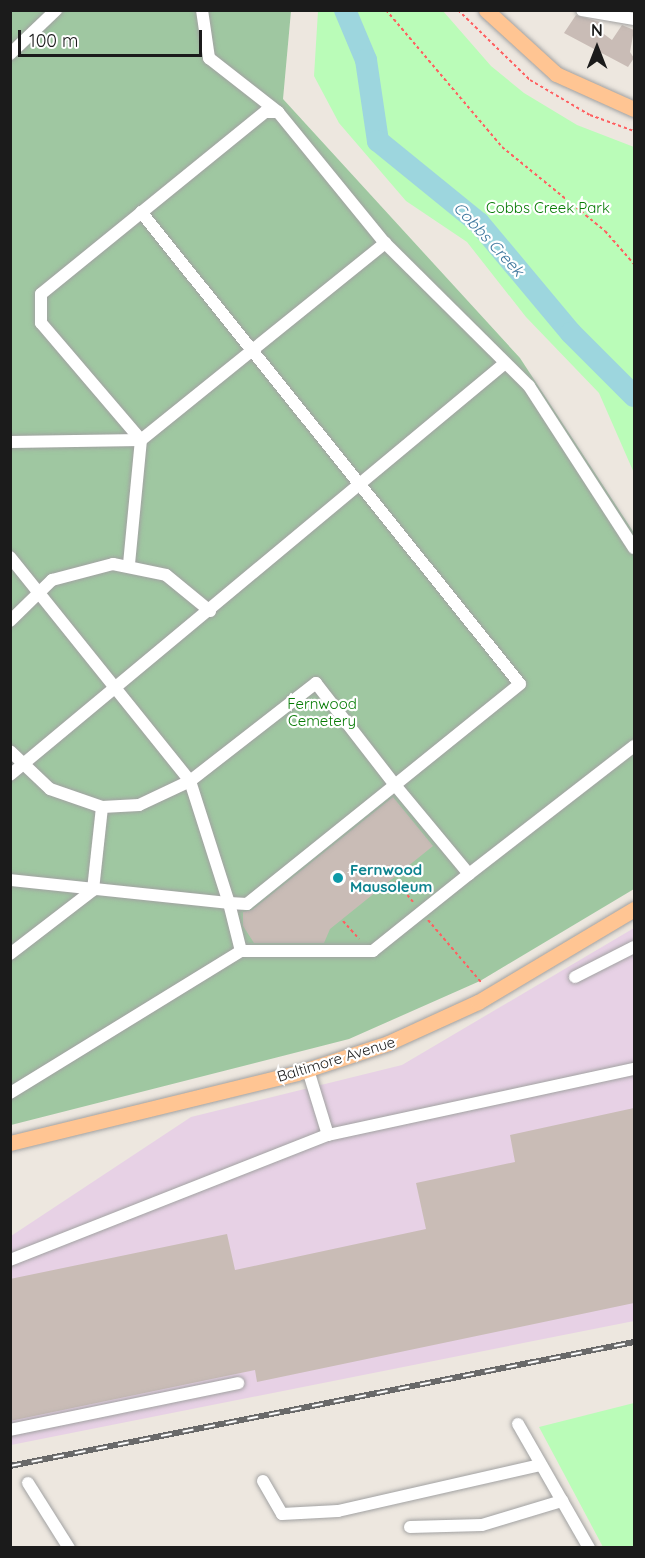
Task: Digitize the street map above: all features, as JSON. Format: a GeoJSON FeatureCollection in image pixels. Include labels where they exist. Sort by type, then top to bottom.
{"type":"FeatureCollection","features":[{"type":"Feature","properties":{"kind":"main road"},"geometry":{"type":"LineString","coordinates":[[486,10],[556,74],[634,109]]}},
{"type":"Feature","properties":{"kind":"main road","name":"Baltimore Avenue"},"geometry":{"type":"LineString","coordinates":[[10,1143],[308,1070],[446,1018],[634,909]]}},
{"type":"Feature","properties":{"kind":"street"},"geometry":{"type":"LineString","coordinates":[[10,54],[56,10]]}},
{"type":"Feature","properties":{"kind":"street"},"geometry":{"type":"LineString","coordinates":[[202,10],[210,58],[278,112],[385,243],[505,363],[543,405],[634,548]]}},
{"type":"Feature","properties":{"kind":"street"},"geometry":{"type":"LineString","coordinates":[[582,10],[634,19]]}},
{"type":"Feature","properties":{"kind":"street"},"geometry":{"type":"LineString","coordinates":[[129,564],[141,440],[41,323],[37,310],[41,294],[266,112],[278,112]]}},
{"type":"Feature","properties":{"kind":"street"},"geometry":{"type":"LineString","coordinates":[[10,880],[247,904],[520,684],[141,212]]}},
{"type":"Feature","properties":{"kind":"street"},"geometry":{"type":"LineString","coordinates":[[10,442],[141,440],[254,352],[385,243]]}},
{"type":"Feature","properties":{"kind":"street"},"geometry":{"type":"LineString","coordinates":[[10,775],[362,487],[505,363]]}},
{"type":"Feature","properties":{"kind":"street"},"geometry":{"type":"LineString","coordinates":[[10,556],[39,589],[190,781],[229,903],[241,951]]}},
{"type":"Feature","properties":{"kind":"street"},"geometry":{"type":"LineString","coordinates":[[10,621],[39,589],[81,568],[129,564],[166,575],[210,611]]}},
{"type":"Feature","properties":{"kind":"street"},"geometry":{"type":"LineString","coordinates":[[10,751],[22,766],[66,798],[102,807],[148,802],[190,781],[316,683],[395,785],[469,874]]}},
{"type":"Feature","properties":{"kind":"street"},"geometry":{"type":"LineString","coordinates":[[10,1093],[241,951],[368,951],[422,913],[634,746]]}},
{"type":"Feature","properties":{"kind":"street"},"geometry":{"type":"LineString","coordinates":[[10,954],[93,890],[102,807]]}},
{"type":"Feature","properties":{"kind":"street"},"geometry":{"type":"LineString","coordinates":[[575,978],[634,946]]}},
{"type":"Feature","properties":{"kind":"street"},"geometry":{"type":"LineString","coordinates":[[10,1260],[328,1135],[634,1069]]}},
{"type":"Feature","properties":{"kind":"street"},"geometry":{"type":"LineString","coordinates":[[308,1070],[328,1135]]}},
{"type":"Feature","properties":{"kind":"street"},"geometry":{"type":"LineString","coordinates":[[10,1430],[238,1383]]}},
{"type":"Feature","properties":{"kind":"street"},"geometry":{"type":"LineString","coordinates":[[518,1424],[589,1548]]}},
{"type":"Feature","properties":{"kind":"street"},"geometry":{"type":"LineString","coordinates":[[263,1481],[282,1514],[338,1511],[542,1465]]}},
{"type":"Feature","properties":{"kind":"street"},"geometry":{"type":"LineString","coordinates":[[28,1483],[69,1548]]}},
{"type":"Feature","properties":{"kind":"street"},"geometry":{"type":"LineString","coordinates":[[410,1527],[482,1525],[562,1501]]}},
{"type":"Feature","properties":{"kind":"path"},"geometry":{"type":"LineString","coordinates":[[386,10],[502,147],[619,243],[634,264]]}},
{"type":"Feature","properties":{"kind":"path"},"geometry":{"type":"LineString","coordinates":[[458,10],[505,61],[540,87],[590,115],[634,130]]}},
{"type":"Feature","properties":{"kind":"path"},"geometry":{"type":"LineString","coordinates":[[396,881],[481,982]]}},
{"type":"Feature","properties":{"kind":"path"},"geometry":{"type":"LineString","coordinates":[[343,921],[368,951]]}},
{"type":"Feature","properties":{"kind":"shaded area"},"geometry":{"type":"Polygon","coordinates":[[[634,928],[634,1321],[11,1445],[11,1236],[191,1117],[402,1065],[634,928]]]}},
{"type":"Feature","properties":{"kind":"green space","name":"Fernwood Cemetery"},"geometry":{"type":"Polygon","coordinates":[[[10,11],[291,11],[283,99],[520,358],[634,533],[634,889],[480,981],[349,1039],[11,1125],[10,11]]]}},
{"type":"Feature","properties":{"kind":"green space","name":"Cobbs Creek Park"},"geometry":{"type":"Polygon","coordinates":[[[318,11],[443,11],[491,66],[524,93],[577,125],[634,147],[634,473],[599,393],[526,317],[467,242],[406,201],[339,123],[314,76],[318,11]]]}},
{"type":"Feature","properties":{"kind":"green space"},"geometry":{"type":"Polygon","coordinates":[[[634,1403],[634,1547],[603,1547],[539,1427],[634,1403]]]}},
{"type":"Feature","properties":{"kind":"building"},"geometry":{"type":"Polygon","coordinates":[[[576,15],[600,22],[597,29],[612,40],[622,25],[634,30],[630,52],[634,58],[628,67],[564,33],[576,15]]]}},
{"type":"Feature","properties":{"kind":"building","name":"Fernwood Mausoleum"},"geometry":{"type":"Polygon","coordinates":[[[393,797],[433,846],[330,929],[324,943],[254,943],[243,926],[243,912],[252,910],[393,797]]]}},
{"type":"Feature","properties":{"kind":"building"},"geometry":{"type":"Polygon","coordinates":[[[634,1108],[634,1303],[257,1382],[255,1370],[10,1421],[10,1279],[227,1234],[235,1270],[426,1229],[416,1183],[515,1162],[510,1135],[634,1108]]]}},
{"type":"Feature","properties":{"kind":"waterway","name":"Cobbs Creek"},"geometry":{"type":"LineString","coordinates":[[345,10],[366,60],[378,141],[479,223],[571,333],[634,396]]}},
{"type":"Feature","properties":{"kind":"railway"},"geometry":{"type":"LineString","coordinates":[[10,1466],[634,1342]]}},
{"type":"Feature","properties":{"kind":"place","name":"Fernwood Mausoleum"},"geometry":{"type":"Point","coordinates":[338,878]}}]}
